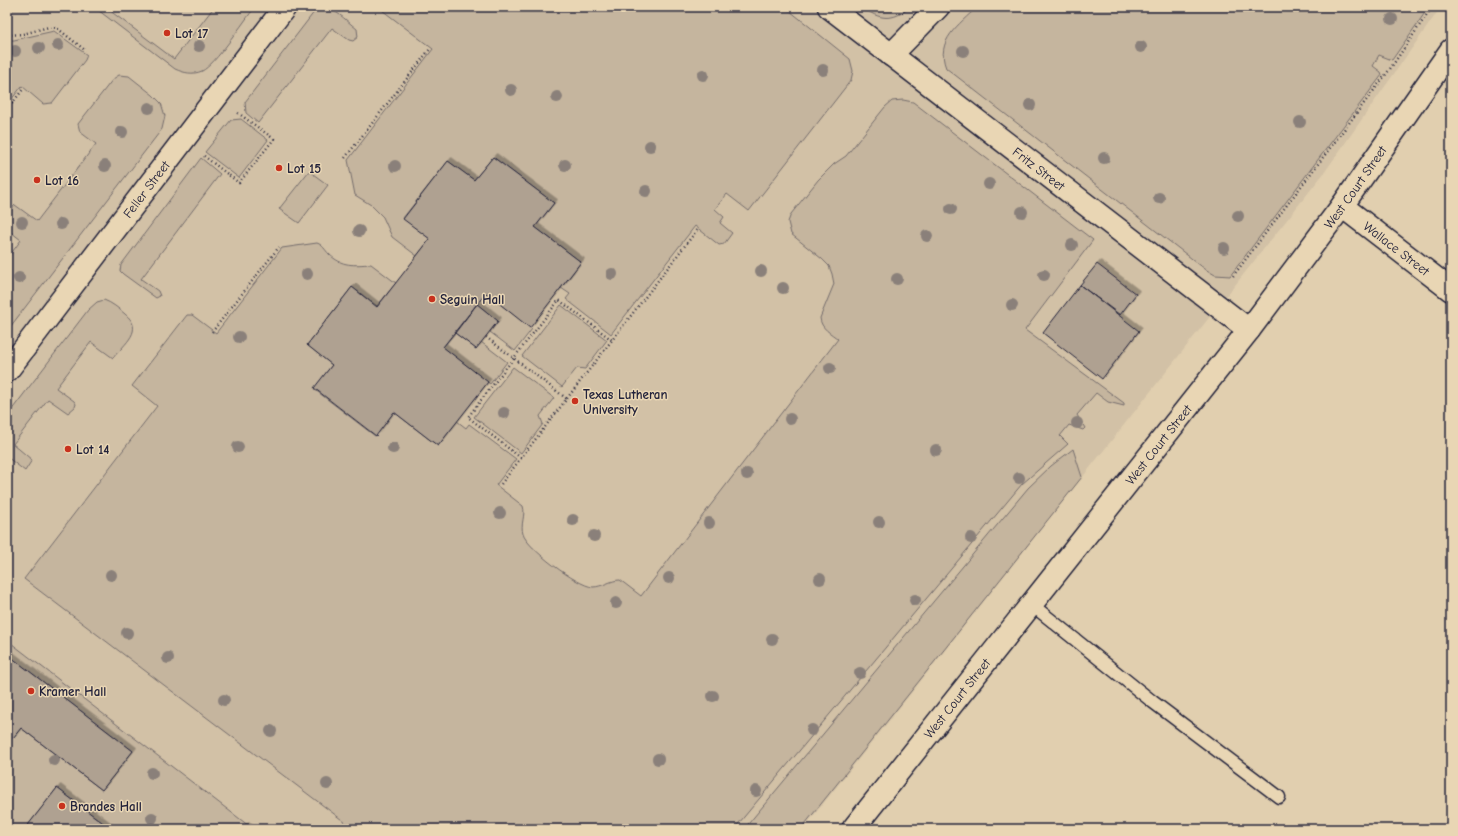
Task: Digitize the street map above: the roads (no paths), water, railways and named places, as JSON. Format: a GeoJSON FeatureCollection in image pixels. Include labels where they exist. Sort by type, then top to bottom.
{"type":"FeatureCollection","features":[{"type":"Feature","properties":{"kind":"street","name":"Feller Street"},"geometry":{"type":"LineString","coordinates":[[7,371],[285,7]]}},
{"type":"Feature","properties":{"kind":"street","name":"Fritz Street"},"geometry":{"type":"LineString","coordinates":[[829,7],[1249,330]]}},
{"type":"Feature","properties":{"kind":"street"},"geometry":{"type":"LineString","coordinates":[[890,55],[938,7]]}},
{"type":"Feature","properties":{"kind":"street","name":"West Court Street"},"geometry":{"type":"LineString","coordinates":[[852,829],[1249,330],[1342,206],[1451,50]]}},
{"type":"Feature","properties":{"kind":"street","name":"Wallace Street"},"geometry":{"type":"LineString","coordinates":[[1342,206],[1451,290]]}},
{"type":"Feature","properties":{"kind":"lane"},"geometry":{"type":"LineString","coordinates":[[1031,604],[1153,702],[1279,797]]}},
{"type":"Feature","properties":{"kind":"place","name":"Lot 17"},"geometry":{"type":"Point","coordinates":[167,33]}},
{"type":"Feature","properties":{"kind":"place","name":"Lot 15"},"geometry":{"type":"Point","coordinates":[279,168]}},
{"type":"Feature","properties":{"kind":"place","name":"Lot 16"},"geometry":{"type":"Point","coordinates":[37,180]}},
{"type":"Feature","properties":{"kind":"place","name":"Seguin Hall"},"geometry":{"type":"Point","coordinates":[432,299]}},
{"type":"Feature","properties":{"kind":"place","name":"Texas Lutheran University"},"geometry":{"type":"Point","coordinates":[575,401]}},
{"type":"Feature","properties":{"kind":"place","name":"Lot 14"},"geometry":{"type":"Point","coordinates":[68,449]}},
{"type":"Feature","properties":{"kind":"place","name":"Kramer Hall"},"geometry":{"type":"Point","coordinates":[31,691]}},
{"type":"Feature","properties":{"kind":"place","name":"Brandes Hall"},"geometry":{"type":"Point","coordinates":[62,806]}}]}
